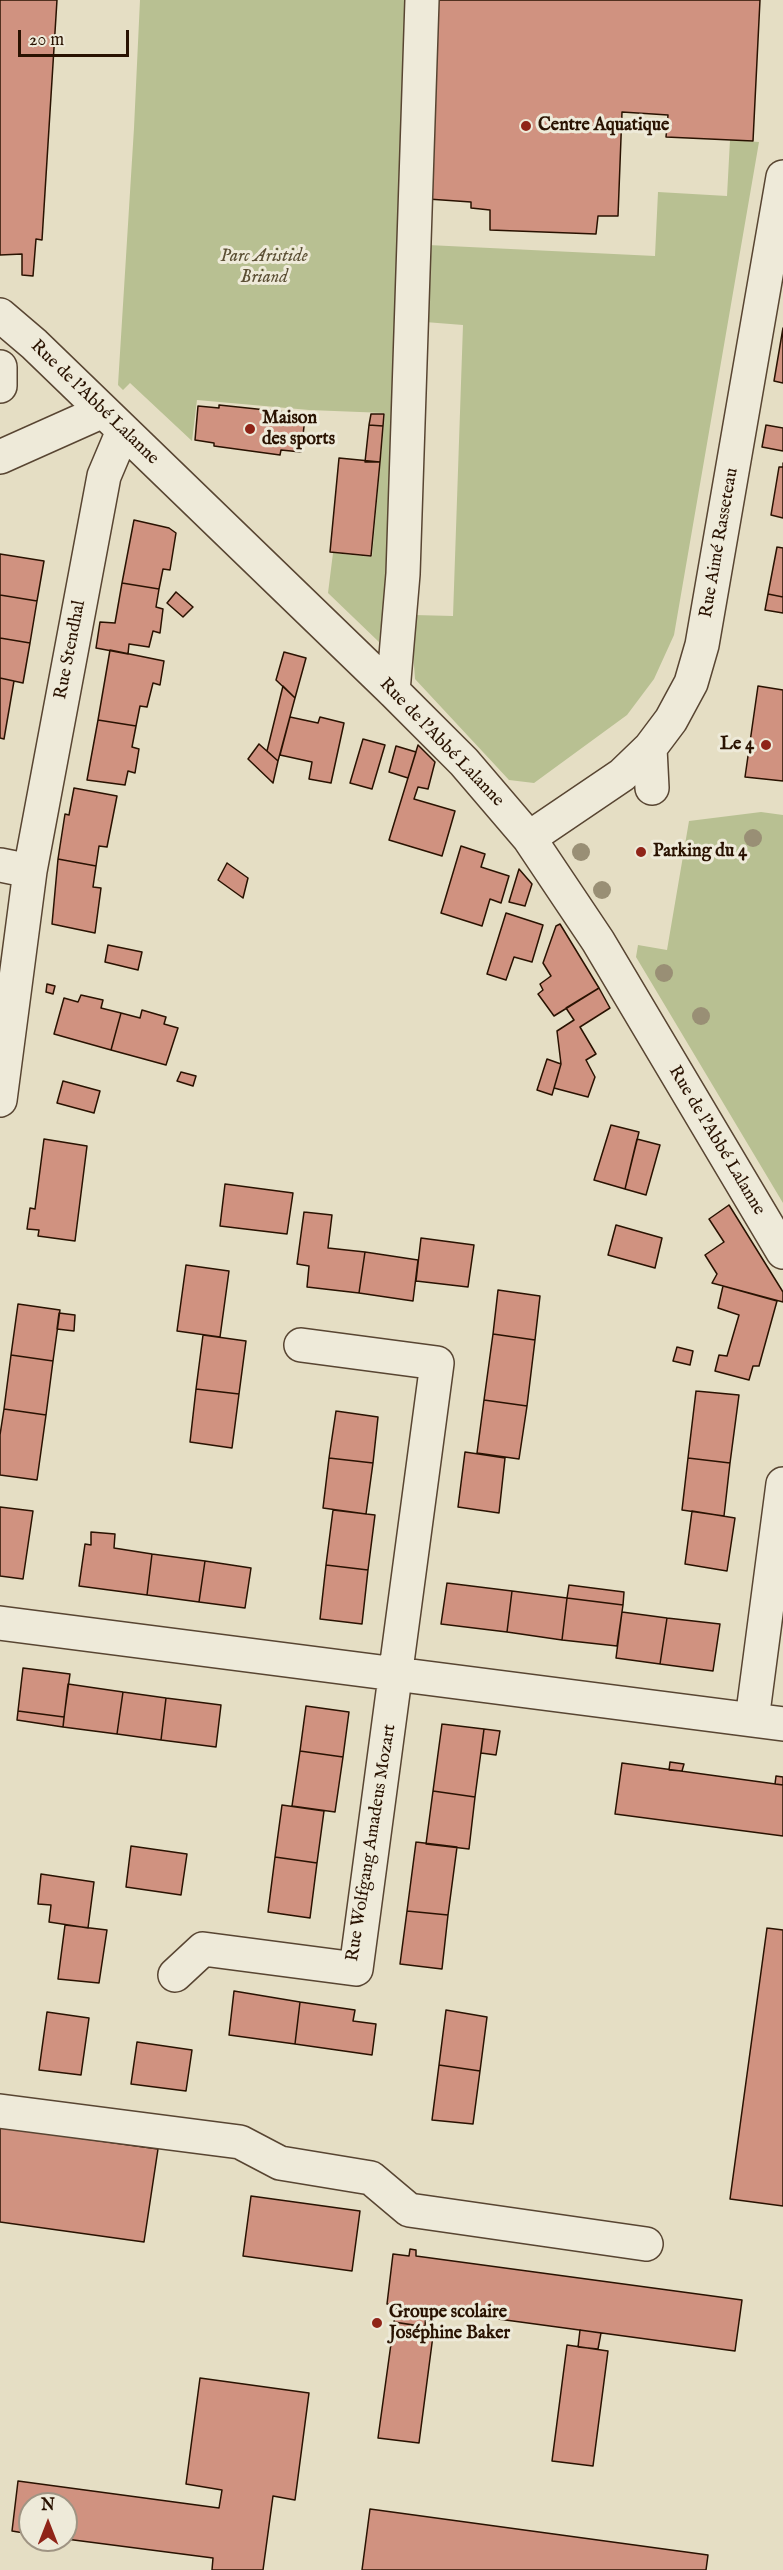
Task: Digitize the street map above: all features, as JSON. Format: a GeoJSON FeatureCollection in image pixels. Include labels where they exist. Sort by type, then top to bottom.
{"type":"FeatureCollection","features":[{"type":"Feature","properties":{"kind":"street"},"geometry":{"type":"LineString","coordinates":[[393,691],[403,574],[422,0]]}},
{"type":"Feature","properties":{"kind":"street","name":"Rue Aimé Rasseteau"},"geometry":{"type":"LineString","coordinates":[[529,838],[622,775],[650,748],[671,720],[691,683],[702,645],[775,278],[783,177]]}},
{"type":"Feature","properties":{"kind":"street","name":"Rue de l'Abbé Lalanne"},"geometry":{"type":"LineString","coordinates":[[0,315],[393,691],[464,762],[529,838],[598,941],[783,1251]]}},
{"type":"Feature","properties":{"kind":"street"},"geometry":{"type":"LineString","coordinates":[[0,367],[0,386]]}},
{"type":"Feature","properties":{"kind":"street"},"geometry":{"type":"LineString","coordinates":[[0,457],[113,421]]}},
{"type":"Feature","properties":{"kind":"street","name":"Rue Stendhal"},"geometry":{"type":"LineString","coordinates":[[0,1100],[15,868],[104,476],[113,421]]}},
{"type":"Feature","properties":{"kind":"street"},"geometry":{"type":"LineString","coordinates":[[650,748],[652,788]]}},
{"type":"Feature","properties":{"kind":"street","name":"Rue Wolfgang Amadeus Mozart"},"geometry":{"type":"LineString","coordinates":[[175,1975],[203,1949],[356,1969],[437,1363],[301,1345]]}},
{"type":"Feature","properties":{"kind":"street"},"geometry":{"type":"LineString","coordinates":[[0,1623],[767,1722],[783,1484]]}},
{"type":"Feature","properties":{"kind":"street"},"geometry":{"type":"LineString","coordinates":[[0,2111],[240,2142],[280,2163],[371,2178],[409,2210],[646,2244]]}},
{"type":"Feature","properties":{"kind":"green space","name":"Parc Aristide Briand"},"geometry":{"type":"Polygon","coordinates":[[[140,0],[407,0],[389,558],[379,642],[328,593],[333,553],[372,557],[385,413],[309,410],[197,400],[192,441],[130,383],[123,390],[118,385],[140,0]]]}},
{"type":"Feature","properties":{"kind":"green space"},"geometry":{"type":"Polygon","coordinates":[[[730,140],[759,142],[674,635],[654,679],[627,715],[534,783],[509,780],[415,679],[414,615],[453,616],[463,325],[425,322],[428,245],[655,256],[658,192],[727,196],[730,140]]]}},
{"type":"Feature","properties":{"kind":"green space"},"geometry":{"type":"Polygon","coordinates":[[[761,812],[783,815],[783,1203],[636,957],[638,945],[667,950],[689,821],[761,812]]]}},
{"type":"Feature","properties":{"kind":"building"},"geometry":{"type":"Polygon","coordinates":[[[0,0],[57,0],[42,240],[36,239],[33,276],[22,275],[22,254],[0,255],[0,0]]]}},
{"type":"Feature","properties":{"kind":"building","name":"Centre Aquatique"},"geometry":{"type":"Polygon","coordinates":[[[436,0],[760,0],[753,141],[666,137],[668,115],[622,112],[618,216],[598,216],[596,234],[490,230],[490,210],[471,208],[471,202],[428,199],[436,0]]]}},
{"type":"Feature","properties":{"kind":"building"},"geometry":{"type":"Polygon","coordinates":[[[783,328],[783,383],[774,381],[783,328]]]}},
{"type":"Feature","properties":{"kind":"building","name":"Maison des sports"},"geometry":{"type":"Polygon","coordinates":[[[219,405],[285,412],[284,416],[305,418],[301,452],[281,450],[280,455],[214,446],[214,443],[195,440],[198,406],[219,408],[219,405]]]}},
{"type":"Feature","properties":{"kind":"building"},"geometry":{"type":"Polygon","coordinates":[[[371,414],[384,414],[383,426],[369,425],[371,414]]]}},
{"type":"Feature","properties":{"kind":"building"},"geometry":{"type":"Polygon","coordinates":[[[369,425],[383,426],[380,462],[365,462],[369,425]]]}},
{"type":"Feature","properties":{"kind":"building"},"geometry":{"type":"Polygon","coordinates":[[[766,425],[783,428],[783,451],[762,447],[766,425]]]}},
{"type":"Feature","properties":{"kind":"building"},"geometry":{"type":"Polygon","coordinates":[[[339,458],[380,462],[371,556],[330,552],[339,458]]]}},
{"type":"Feature","properties":{"kind":"building"},"geometry":{"type":"Polygon","coordinates":[[[779,467],[783,467],[783,518],[771,515],[779,467]]]}},
{"type":"Feature","properties":{"kind":"building"},"geometry":{"type":"Polygon","coordinates":[[[134,520],[169,528],[176,533],[170,570],[163,569],[159,589],[122,583],[134,520]]]}},
{"type":"Feature","properties":{"kind":"building"},"geometry":{"type":"Polygon","coordinates":[[[777,547],[783,548],[783,597],[768,594],[777,547]]]}},
{"type":"Feature","properties":{"kind":"building"},"geometry":{"type":"Polygon","coordinates":[[[0,554],[44,561],[37,601],[0,595],[0,554]]]}},
{"type":"Feature","properties":{"kind":"building"},"geometry":{"type":"Polygon","coordinates":[[[122,583],[159,589],[156,607],[163,609],[160,633],[153,631],[149,647],[129,644],[128,654],[96,648],[100,622],[115,623],[122,583]]]}},
{"type":"Feature","properties":{"kind":"building"},"geometry":{"type":"Polygon","coordinates":[[[176,592],[193,607],[183,617],[167,603],[176,592]]]}},
{"type":"Feature","properties":{"kind":"building"},"geometry":{"type":"Polygon","coordinates":[[[768,594],[783,597],[783,613],[765,610],[768,594]]]}},
{"type":"Feature","properties":{"kind":"building"},"geometry":{"type":"Polygon","coordinates":[[[0,595],[37,601],[30,643],[0,638],[0,595]]]}},
{"type":"Feature","properties":{"kind":"building"},"geometry":{"type":"Polygon","coordinates":[[[0,638],[30,643],[23,683],[0,678],[0,638]]]}},
{"type":"Feature","properties":{"kind":"building"},"geometry":{"type":"Polygon","coordinates":[[[110,650],[164,661],[160,685],[153,683],[147,707],[140,706],[136,726],[98,720],[110,650]]]}},
{"type":"Feature","properties":{"kind":"building"},"geometry":{"type":"Polygon","coordinates":[[[284,652],[306,658],[295,698],[276,680],[284,652]]]}},
{"type":"Feature","properties":{"kind":"building"},"geometry":{"type":"Polygon","coordinates":[[[0,678],[14,681],[4,739],[0,738],[0,678]]]}},
{"type":"Feature","properties":{"kind":"building"},"geometry":{"type":"Polygon","coordinates":[[[283,686],[295,698],[278,761],[267,751],[283,686]]]}},
{"type":"Feature","properties":{"kind":"building","name":"Le 4"},"geometry":{"type":"Polygon","coordinates":[[[758,686],[783,690],[783,781],[745,777],[758,686]]]}},
{"type":"Feature","properties":{"kind":"building"},"geometry":{"type":"Polygon","coordinates":[[[290,717],[318,723],[320,717],[344,723],[331,783],[309,779],[312,762],[280,755],[290,717]]]}},
{"type":"Feature","properties":{"kind":"building"},"geometry":{"type":"Polygon","coordinates":[[[98,720],[136,726],[132,747],[139,749],[135,773],[128,771],[125,785],[87,780],[98,720]]]}},
{"type":"Feature","properties":{"kind":"building"},"geometry":{"type":"Polygon","coordinates":[[[363,739],[385,745],[372,789],[350,783],[363,739]]]}},
{"type":"Feature","properties":{"kind":"building"},"geometry":{"type":"Polygon","coordinates":[[[259,744],[278,761],[273,783],[248,759],[259,744]]]}},
{"type":"Feature","properties":{"kind":"building"},"geometry":{"type":"Polygon","coordinates":[[[418,745],[435,762],[428,789],[418,787],[414,799],[455,811],[442,856],[389,840],[418,745]]]}},
{"type":"Feature","properties":{"kind":"building"},"geometry":{"type":"Polygon","coordinates":[[[396,746],[416,752],[408,778],[389,772],[396,746]]]}},
{"type":"Feature","properties":{"kind":"building"},"geometry":{"type":"Polygon","coordinates":[[[74,788],[117,796],[107,847],[99,846],[96,866],[58,859],[65,814],[69,815],[74,788]]]}},
{"type":"Feature","properties":{"kind":"building"},"geometry":{"type":"Polygon","coordinates":[[[461,846],[485,854],[481,867],[509,876],[501,903],[490,899],[482,926],[441,913],[461,846]]]}},
{"type":"Feature","properties":{"kind":"building"},"geometry":{"type":"Polygon","coordinates":[[[58,859],[96,866],[93,887],[101,888],[95,933],[52,924],[58,859]]]}},
{"type":"Feature","properties":{"kind":"building"},"geometry":{"type":"Polygon","coordinates":[[[227,863],[248,878],[243,898],[218,880],[227,863]]]}},
{"type":"Feature","properties":{"kind":"building"},"geometry":{"type":"Polygon","coordinates":[[[519,869],[532,884],[525,906],[509,902],[519,869]]]}},
{"type":"Feature","properties":{"kind":"building"},"geometry":{"type":"Polygon","coordinates":[[[506,913],[543,925],[532,962],[514,957],[506,980],[487,974],[506,913]]]}},
{"type":"Feature","properties":{"kind":"building"},"geometry":{"type":"Polygon","coordinates":[[[560,924],[599,988],[554,1016],[538,994],[543,990],[540,984],[551,976],[543,963],[556,926],[560,924]]]}},
{"type":"Feature","properties":{"kind":"building"},"geometry":{"type":"Polygon","coordinates":[[[108,945],[142,952],[138,970],[105,962],[108,945]]]}},
{"type":"Feature","properties":{"kind":"building"},"geometry":{"type":"Polygon","coordinates":[[[47,984],[55,986],[53,994],[46,992],[47,984]]]}},
{"type":"Feature","properties":{"kind":"building"},"geometry":{"type":"Polygon","coordinates":[[[599,988],[610,1008],[580,1027],[596,1054],[586,1060],[595,1077],[588,1097],[554,1088],[561,1064],[557,1031],[574,1020],[566,1008],[599,988]]]}},
{"type":"Feature","properties":{"kind":"building"},"geometry":{"type":"Polygon","coordinates":[[[81,995],[103,1000],[101,1008],[121,1013],[111,1050],[54,1034],[64,998],[78,1002],[81,995]]]}},
{"type":"Feature","properties":{"kind":"building"},"geometry":{"type":"Polygon","coordinates":[[[142,1010],[166,1017],[164,1024],[178,1028],[166,1065],[111,1050],[121,1013],[140,1018],[142,1010]]]}},
{"type":"Feature","properties":{"kind":"building"},"geometry":{"type":"Polygon","coordinates":[[[547,1059],[561,1064],[552,1095],[537,1090],[547,1059]]]}},
{"type":"Feature","properties":{"kind":"building"},"geometry":{"type":"Polygon","coordinates":[[[181,1072],[196,1076],[193,1086],[177,1081],[181,1072]]]}},
{"type":"Feature","properties":{"kind":"building"},"geometry":{"type":"Polygon","coordinates":[[[63,1081],[100,1091],[94,1113],[57,1103],[63,1081]]]}},
{"type":"Feature","properties":{"kind":"building"},"geometry":{"type":"Polygon","coordinates":[[[611,1125],[639,1132],[625,1189],[594,1180],[611,1125]]]}},
{"type":"Feature","properties":{"kind":"building"},"geometry":{"type":"Polygon","coordinates":[[[44,1139],[87,1146],[75,1241],[38,1236],[39,1230],[27,1229],[30,1208],[35,1209],[44,1139]]]}},
{"type":"Feature","properties":{"kind":"building"},"geometry":{"type":"Polygon","coordinates":[[[637,1139],[660,1145],[646,1195],[625,1189],[637,1139]]]}},
{"type":"Feature","properties":{"kind":"building"},"geometry":{"type":"Polygon","coordinates":[[[225,1184],[293,1193],[287,1234],[220,1226],[225,1184]]]}},
{"type":"Feature","properties":{"kind":"building"},"geometry":{"type":"Polygon","coordinates":[[[729,1205],[783,1292],[783,1302],[712,1283],[717,1274],[705,1255],[724,1242],[709,1219],[729,1205]]]}},
{"type":"Feature","properties":{"kind":"building"},"geometry":{"type":"Polygon","coordinates":[[[304,1212],[332,1215],[328,1248],[365,1252],[359,1293],[307,1287],[309,1266],[297,1264],[304,1212]]]}},
{"type":"Feature","properties":{"kind":"building"},"geometry":{"type":"Polygon","coordinates":[[[616,1225],[662,1238],[655,1268],[608,1255],[616,1225]]]}},
{"type":"Feature","properties":{"kind":"building"},"geometry":{"type":"Polygon","coordinates":[[[421,1238],[474,1245],[468,1287],[416,1281],[421,1238]]]}},
{"type":"Feature","properties":{"kind":"building"},"geometry":{"type":"Polygon","coordinates":[[[365,1252],[418,1260],[413,1301],[359,1293],[365,1252]]]}},
{"type":"Feature","properties":{"kind":"building"},"geometry":{"type":"Polygon","coordinates":[[[186,1265],[229,1271],[220,1337],[177,1331],[186,1265]]]}},
{"type":"Feature","properties":{"kind":"building"},"geometry":{"type":"Polygon","coordinates":[[[723,1286],[777,1301],[759,1366],[753,1366],[749,1380],[715,1371],[719,1355],[727,1356],[739,1315],[718,1308],[723,1286]]]}},
{"type":"Feature","properties":{"kind":"building"},"geometry":{"type":"Polygon","coordinates":[[[498,1290],[540,1296],[535,1340],[493,1334],[498,1290]]]}},
{"type":"Feature","properties":{"kind":"building"},"geometry":{"type":"Polygon","coordinates":[[[18,1304],[60,1310],[53,1361],[11,1355],[18,1304]]]}},
{"type":"Feature","properties":{"kind":"building"},"geometry":{"type":"Polygon","coordinates":[[[59,1313],[75,1315],[74,1331],[57,1329],[59,1313]]]}},
{"type":"Feature","properties":{"kind":"building"},"geometry":{"type":"Polygon","coordinates":[[[493,1334],[535,1340],[527,1406],[484,1400],[493,1334]]]}},
{"type":"Feature","properties":{"kind":"building"},"geometry":{"type":"Polygon","coordinates":[[[203,1335],[246,1341],[239,1394],[196,1389],[203,1335]]]}},
{"type":"Feature","properties":{"kind":"building"},"geometry":{"type":"Polygon","coordinates":[[[677,1347],[693,1351],[690,1365],[673,1361],[677,1347]]]}},
{"type":"Feature","properties":{"kind":"building"},"geometry":{"type":"Polygon","coordinates":[[[11,1355],[53,1361],[46,1415],[4,1409],[11,1355]]]}},
{"type":"Feature","properties":{"kind":"building"},"geometry":{"type":"Polygon","coordinates":[[[196,1389],[239,1394],[232,1448],[190,1442],[196,1389]]]}},
{"type":"Feature","properties":{"kind":"building"},"geometry":{"type":"Polygon","coordinates":[[[696,1391],[739,1395],[730,1463],[688,1458],[696,1391]]]}},
{"type":"Feature","properties":{"kind":"building"},"geometry":{"type":"Polygon","coordinates":[[[484,1400],[527,1406],[519,1459],[477,1453],[484,1400]]]}},
{"type":"Feature","properties":{"kind":"building"},"geometry":{"type":"Polygon","coordinates":[[[4,1409],[46,1415],[37,1480],[0,1475],[0,1435],[4,1409]]]}},
{"type":"Feature","properties":{"kind":"building"},"geometry":{"type":"Polygon","coordinates":[[[336,1411],[378,1417],[373,1463],[329,1458],[336,1411]]]}},
{"type":"Feature","properties":{"kind":"building"},"geometry":{"type":"Polygon","coordinates":[[[465,1452],[505,1458],[499,1513],[458,1507],[465,1452]]]}},
{"type":"Feature","properties":{"kind":"building"},"geometry":{"type":"Polygon","coordinates":[[[329,1458],[373,1463],[366,1514],[323,1508],[329,1458]]]}},
{"type":"Feature","properties":{"kind":"building"},"geometry":{"type":"Polygon","coordinates":[[[688,1458],[730,1463],[724,1516],[682,1510],[688,1458]]]}},
{"type":"Feature","properties":{"kind":"building"},"geometry":{"type":"Polygon","coordinates":[[[0,1507],[33,1511],[23,1579],[0,1576],[0,1507]]]}},
{"type":"Feature","properties":{"kind":"building"},"geometry":{"type":"Polygon","coordinates":[[[333,1510],[375,1515],[368,1570],[326,1565],[333,1510]]]}},
{"type":"Feature","properties":{"kind":"building"},"geometry":{"type":"Polygon","coordinates":[[[692,1511],[735,1518],[727,1571],[685,1564],[692,1511]]]}},
{"type":"Feature","properties":{"kind":"building"},"geometry":{"type":"Polygon","coordinates":[[[91,1532],[115,1534],[114,1548],[152,1554],[147,1595],[79,1586],[85,1544],[91,1545],[91,1532]]]}},
{"type":"Feature","properties":{"kind":"building"},"geometry":{"type":"Polygon","coordinates":[[[152,1554],[205,1561],[199,1602],[147,1595],[152,1554]]]}},
{"type":"Feature","properties":{"kind":"building"},"geometry":{"type":"Polygon","coordinates":[[[205,1561],[251,1568],[245,1608],[199,1602],[205,1561]]]}},
{"type":"Feature","properties":{"kind":"building"},"geometry":{"type":"Polygon","coordinates":[[[326,1565],[368,1570],[362,1624],[320,1619],[326,1565]]]}},
{"type":"Feature","properties":{"kind":"building"},"geometry":{"type":"Polygon","coordinates":[[[447,1583],[512,1591],[507,1632],[441,1624],[447,1583]]]}},
{"type":"Feature","properties":{"kind":"building"},"geometry":{"type":"Polygon","coordinates":[[[569,1585],[624,1592],[623,1605],[567,1598],[569,1585]]]}},
{"type":"Feature","properties":{"kind":"building"},"geometry":{"type":"Polygon","coordinates":[[[512,1591],[567,1598],[562,1640],[507,1632],[512,1591]]]}},
{"type":"Feature","properties":{"kind":"building"},"geometry":{"type":"Polygon","coordinates":[[[567,1598],[623,1605],[617,1646],[562,1640],[567,1598]]]}},
{"type":"Feature","properties":{"kind":"building"},"geometry":{"type":"Polygon","coordinates":[[[622,1612],[667,1618],[660,1664],[616,1658],[622,1612]]]}},
{"type":"Feature","properties":{"kind":"building"},"geometry":{"type":"Polygon","coordinates":[[[667,1618],[720,1624],[713,1671],[660,1664],[667,1618]]]}},
{"type":"Feature","properties":{"kind":"building"},"geometry":{"type":"Polygon","coordinates":[[[23,1668],[70,1674],[64,1717],[18,1711],[23,1668]]]}},
{"type":"Feature","properties":{"kind":"building"},"geometry":{"type":"Polygon","coordinates":[[[68,1684],[123,1692],[117,1734],[63,1727],[68,1684]]]}},
{"type":"Feature","properties":{"kind":"building"},"geometry":{"type":"Polygon","coordinates":[[[123,1692],[166,1698],[161,1740],[117,1734],[123,1692]]]}},
{"type":"Feature","properties":{"kind":"building"},"geometry":{"type":"Polygon","coordinates":[[[166,1698],[221,1705],[216,1747],[161,1740],[166,1698]]]}},
{"type":"Feature","properties":{"kind":"building"},"geometry":{"type":"Polygon","coordinates":[[[306,1706],[349,1712],[343,1757],[300,1751],[306,1706]]]}},
{"type":"Feature","properties":{"kind":"building"},"geometry":{"type":"Polygon","coordinates":[[[18,1711],[64,1717],[63,1727],[17,1720],[18,1711]]]}},
{"type":"Feature","properties":{"kind":"building"},"geometry":{"type":"Polygon","coordinates":[[[442,1724],[484,1729],[475,1797],[433,1791],[442,1724]]]}},
{"type":"Feature","properties":{"kind":"building"},"geometry":{"type":"Polygon","coordinates":[[[484,1729],[500,1731],[496,1755],[481,1753],[484,1729]]]}},
{"type":"Feature","properties":{"kind":"building"},"geometry":{"type":"Polygon","coordinates":[[[300,1751],[343,1757],[335,1812],[292,1806],[300,1751]]]}},
{"type":"Feature","properties":{"kind":"building"},"geometry":{"type":"Polygon","coordinates":[[[670,1762],[684,1764],[682,1771],[669,1770],[670,1762]]]}},
{"type":"Feature","properties":{"kind":"building"},"geometry":{"type":"Polygon","coordinates":[[[622,1763],[783,1785],[783,1836],[615,1814],[622,1763]]]}},
{"type":"Feature","properties":{"kind":"building"},"geometry":{"type":"Polygon","coordinates":[[[776,1776],[783,1777],[783,1785],[775,1784],[776,1776]]]}},
{"type":"Feature","properties":{"kind":"building"},"geometry":{"type":"Polygon","coordinates":[[[433,1791],[475,1797],[469,1849],[426,1844],[433,1791]]]}},
{"type":"Feature","properties":{"kind":"building"},"geometry":{"type":"Polygon","coordinates":[[[282,1805],[324,1811],[317,1863],[275,1857],[282,1805]]]}},
{"type":"Feature","properties":{"kind":"building"},"geometry":{"type":"Polygon","coordinates":[[[416,1842],[457,1847],[448,1915],[407,1911],[416,1842]]]}},
{"type":"Feature","properties":{"kind":"building"},"geometry":{"type":"Polygon","coordinates":[[[131,1846],[187,1854],[181,1895],[126,1887],[131,1846]]]}},
{"type":"Feature","properties":{"kind":"building"},"geometry":{"type":"Polygon","coordinates":[[[275,1857],[317,1863],[310,1918],[268,1912],[275,1857]]]}},
{"type":"Feature","properties":{"kind":"building"},"geometry":{"type":"Polygon","coordinates":[[[41,1874],[94,1882],[88,1928],[49,1922],[51,1905],[38,1904],[41,1874]]]}},
{"type":"Feature","properties":{"kind":"building"},"geometry":{"type":"Polygon","coordinates":[[[407,1911],[448,1915],[442,1969],[400,1964],[407,1911]]]}},
{"type":"Feature","properties":{"kind":"building"},"geometry":{"type":"Polygon","coordinates":[[[65,1925],[107,1930],[99,1983],[58,1979],[65,1925]]]}},
{"type":"Feature","properties":{"kind":"building"},"geometry":{"type":"Polygon","coordinates":[[[767,1928],[783,1930],[783,2206],[730,2199],[767,1928]]]}},
{"type":"Feature","properties":{"kind":"building"},"geometry":{"type":"Polygon","coordinates":[[[234,1991],[300,2002],[295,2044],[229,2035],[234,1991]]]}},
{"type":"Feature","properties":{"kind":"building"},"geometry":{"type":"Polygon","coordinates":[[[300,2002],[355,2010],[353,2021],[376,2024],[372,2055],[295,2044],[300,2002]]]}},
{"type":"Feature","properties":{"kind":"building"},"geometry":{"type":"Polygon","coordinates":[[[446,2010],[487,2017],[480,2071],[439,2065],[446,2010]]]}},
{"type":"Feature","properties":{"kind":"building"},"geometry":{"type":"Polygon","coordinates":[[[47,2012],[89,2018],[81,2075],[39,2070],[47,2012]]]}},
{"type":"Feature","properties":{"kind":"building"},"geometry":{"type":"Polygon","coordinates":[[[137,2042],[192,2050],[186,2091],[131,2084],[137,2042]]]}},
{"type":"Feature","properties":{"kind":"building"},"geometry":{"type":"Polygon","coordinates":[[[439,2065],[480,2071],[473,2124],[432,2120],[439,2065]]]}},
{"type":"Feature","properties":{"kind":"building"},"geometry":{"type":"Polygon","coordinates":[[[0,2127],[158,2149],[144,2242],[0,2222],[0,2127]]]}},
{"type":"Feature","properties":{"kind":"building"},"geometry":{"type":"Polygon","coordinates":[[[251,2196],[360,2211],[352,2271],[243,2256],[251,2196]]]}},
{"type":"Feature","properties":{"kind":"building"},"geometry":{"type":"Polygon","coordinates":[[[410,2249],[416,2250],[416,2256],[742,2300],[735,2351],[387,2304],[393,2254],[409,2256],[410,2249]]]}},
{"type":"Feature","properties":{"kind":"building"},"geometry":{"type":"Polygon","coordinates":[[[397,2305],[426,2310],[425,2327],[394,2322],[397,2305]]]}},
{"type":"Feature","properties":{"kind":"building"},"geometry":{"type":"Polygon","coordinates":[[[394,2322],[434,2328],[419,2443],[378,2438],[394,2322]]]}},
{"type":"Feature","properties":{"kind":"building"},"geometry":{"type":"Polygon","coordinates":[[[580,2330],[601,2333],[598,2349],[578,2347],[580,2330]]]}},
{"type":"Feature","properties":{"kind":"building"},"geometry":{"type":"Polygon","coordinates":[[[567,2345],[608,2351],[593,2466],[552,2461],[567,2345]]]}},
{"type":"Feature","properties":{"kind":"building"},"geometry":{"type":"Polygon","coordinates":[[[200,2378],[309,2393],[295,2500],[273,2496],[263,2570],[212,2570],[213,2558],[78,2541],[78,2492],[18,2492],[18,2532],[12,2531],[18,2481],[219,2508],[222,2490],[186,2484],[200,2378]]]}},
{"type":"Feature","properties":{"kind":"building"},"geometry":{"type":"Polygon","coordinates":[[[370,2509],[708,2555],[706,2570],[362,2570],[370,2509]]]}},
{"type":"Feature","properties":{"kind":"place","name":"Centre Aquatique"},"geometry":{"type":"Point","coordinates":[526,126]}},
{"type":"Feature","properties":{"kind":"place","name":"Maison des sports"},"geometry":{"type":"Point","coordinates":[250,429]}},
{"type":"Feature","properties":{"kind":"place","name":"Le 4"},"geometry":{"type":"Point","coordinates":[766,745]}},
{"type":"Feature","properties":{"kind":"place","name":"Parking du 4"},"geometry":{"type":"Point","coordinates":[641,852]}},
{"type":"Feature","properties":{"kind":"place","name":"Groupe scolaire Joséphine Baker"},"geometry":{"type":"Point","coordinates":[377,2323]}}]}
